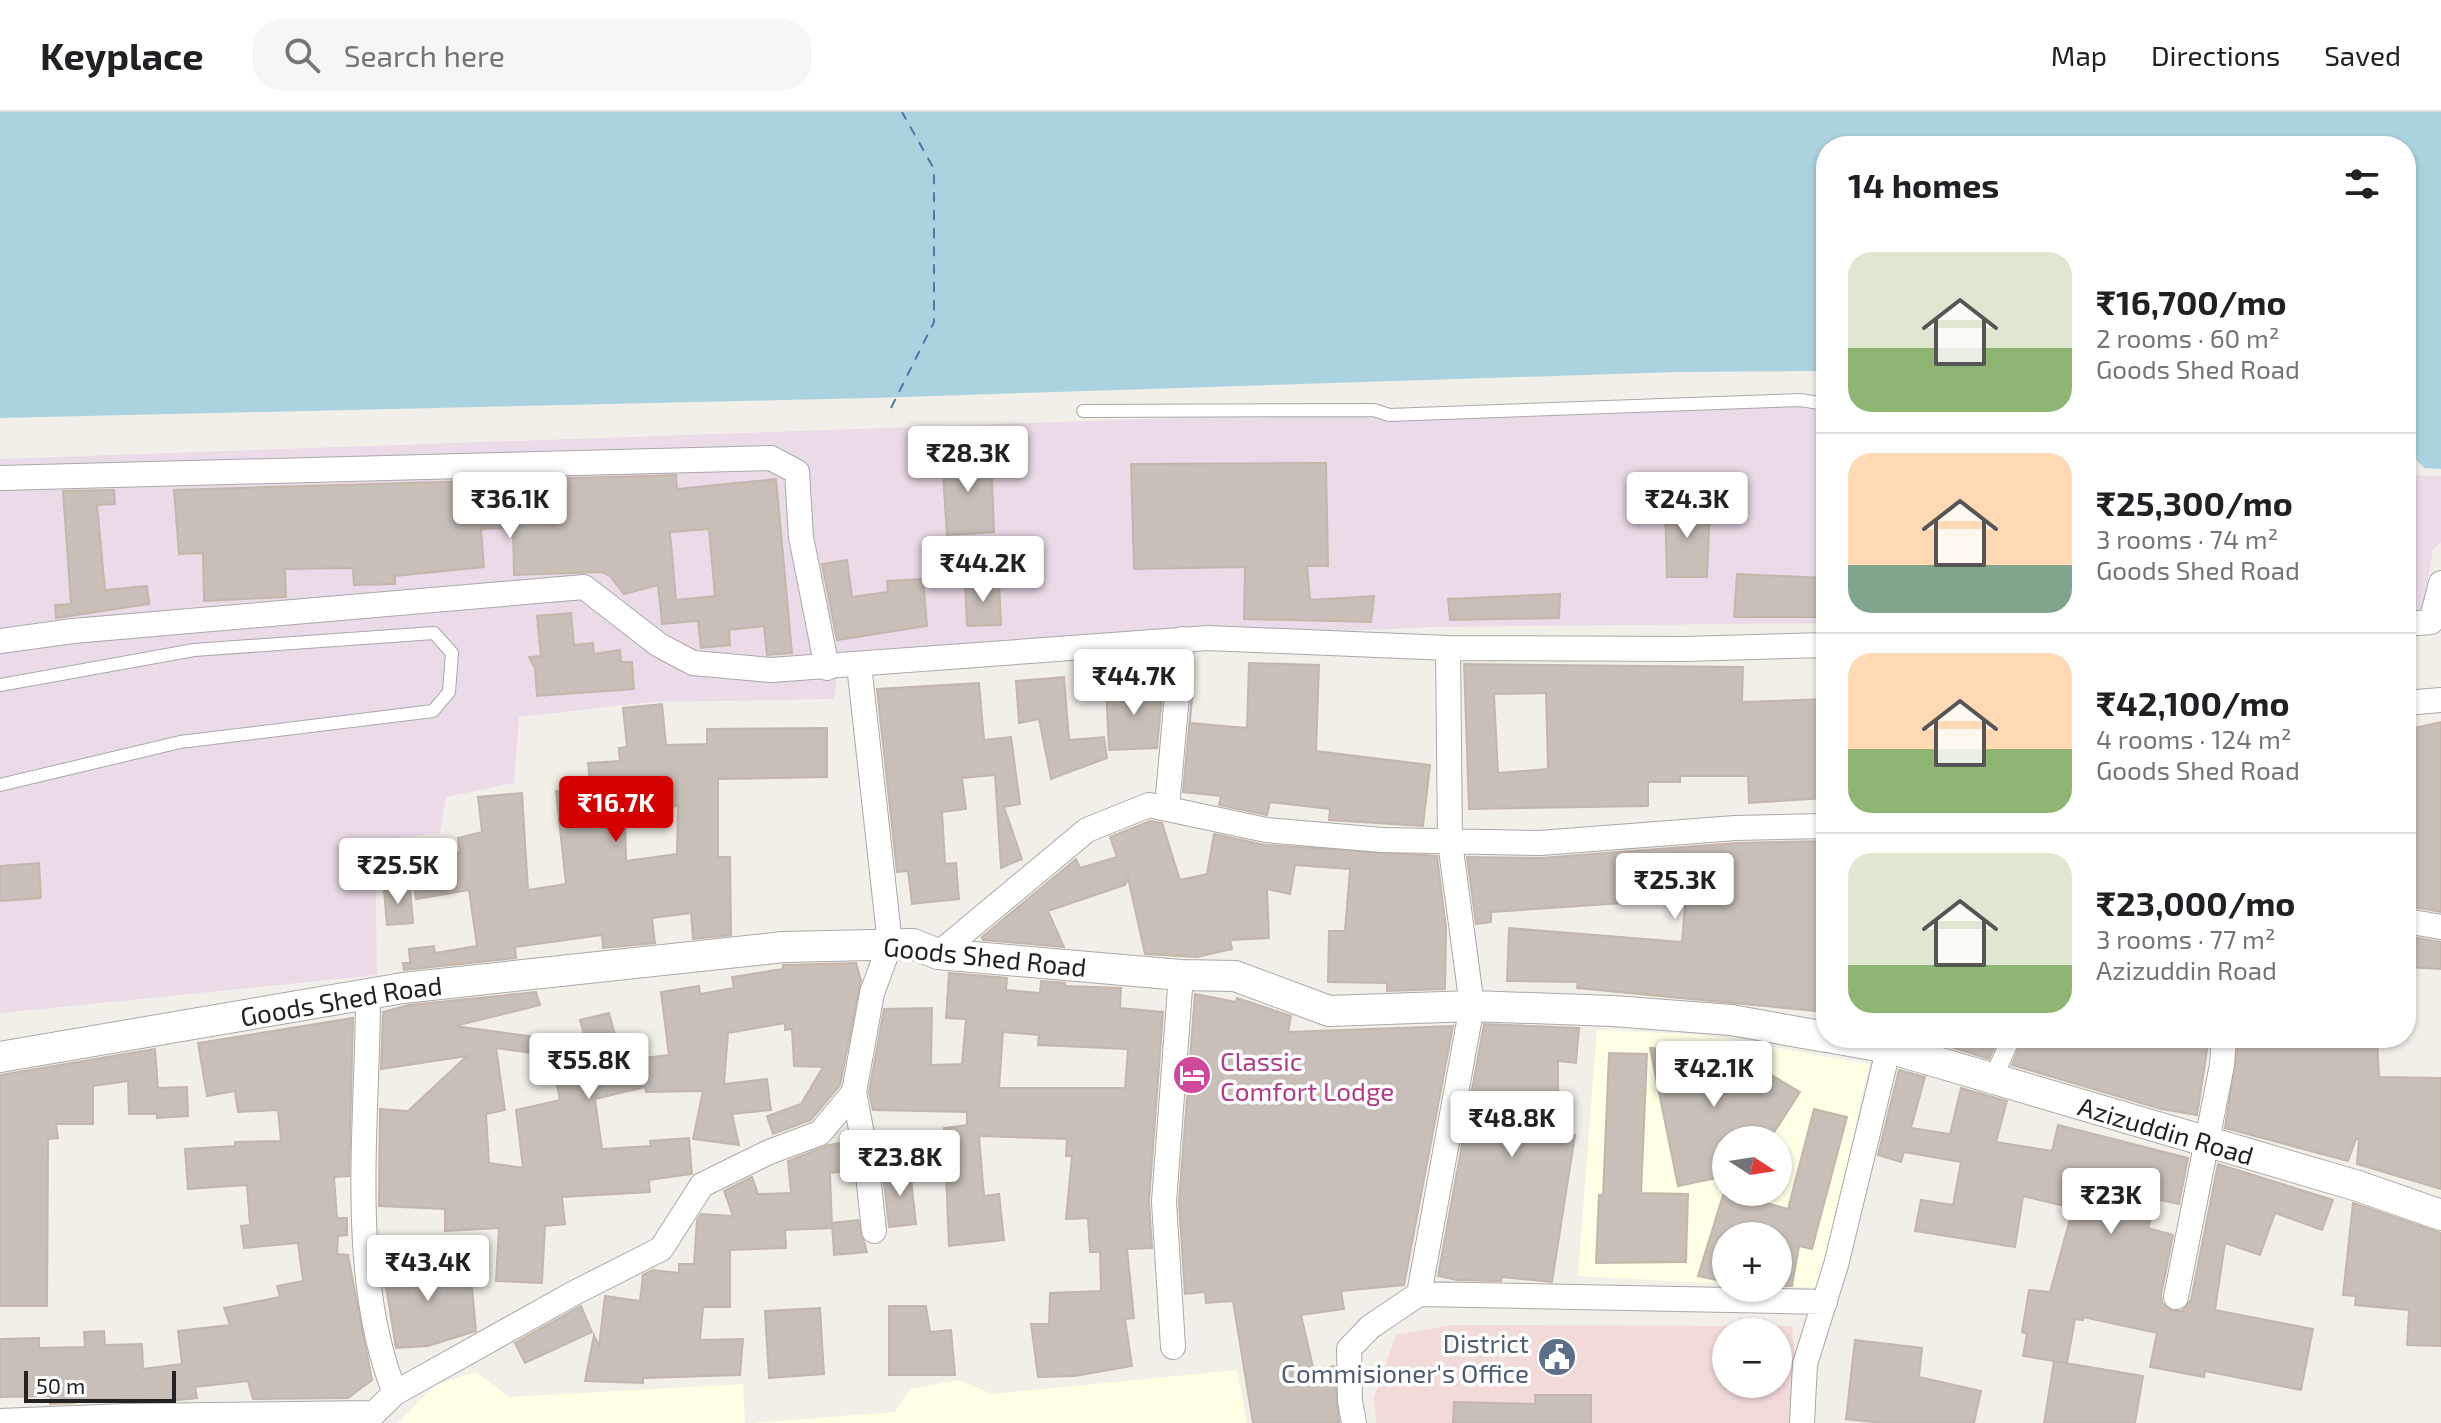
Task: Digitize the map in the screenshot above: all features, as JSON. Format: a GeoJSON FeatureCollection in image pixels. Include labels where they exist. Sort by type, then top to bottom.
{"type":"FeatureCollection","features":[{"type":"Feature","properties":{"kind":"street"},"geometry":{"type":"LineString","coordinates":[[0,478],[771,458],[797,472],[801,537],[827,668]]}},
{"type":"Feature","properties":{"kind":"street"},"geometry":{"type":"LineString","coordinates":[[2436,624],[2441,583]]}},
{"type":"Feature","properties":{"kind":"street"},"geometry":{"type":"LineString","coordinates":[[0,641],[73,631],[584,587],[659,645],[693,663],[771,670],[1182,639],[1448,648],[1684,649],[1816,645]]}},
{"type":"Feature","properties":{"kind":"street"},"geometry":{"type":"LineString","coordinates":[[1167,807],[1182,639]]}},
{"type":"Feature","properties":{"kind":"street"},"geometry":{"type":"LineString","coordinates":[[1419,1294],[1472,1006],[1450,842],[1448,648]]}},
{"type":"Feature","properties":{"kind":"street"},"geometry":{"type":"LineString","coordinates":[[859,665],[890,944],[872,993],[854,1092],[866,1156],[874,1231]]}},
{"type":"Feature","properties":{"kind":"street"},"geometry":{"type":"LineString","coordinates":[[2416,702],[2441,700]]}},
{"type":"Feature","properties":{"kind":"street"},"geometry":{"type":"LineString","coordinates":[[938,954],[1087,830],[1149,805],[1266,830],[1382,840],[1540,843],[1735,828],[1816,826]]}},
{"type":"Feature","properties":{"kind":"street"},"geometry":{"type":"LineString","coordinates":[[2416,923],[2441,927]]}},
{"type":"Feature","properties":{"kind":"street","name":"Goods Shed Road"},"geometry":{"type":"LineString","coordinates":[[0,1057],[368,995],[784,947],[890,944],[913,944],[938,954],[1181,975],[1235,976],[1329,1011],[1472,1006],[1731,1020],[1816,1035]]}},
{"type":"Feature","properties":{"kind":"street"},"geometry":{"type":"LineString","coordinates":[[1173,1347],[1164,1202],[1181,975]]}},
{"type":"Feature","properties":{"kind":"street"},"geometry":{"type":"LineString","coordinates":[[368,995],[366,1244],[369,1303],[381,1358],[395,1393]]}},
{"type":"Feature","properties":{"kind":"street"},"geometry":{"type":"LineString","coordinates":[[1802,1423],[1805,1364],[1825,1302],[1889,1048]]}},
{"type":"Feature","properties":{"kind":"street","name":"Azizuddin Road"},"geometry":{"type":"LineString","coordinates":[[1904,1048],[1993,1079],[2358,1186],[2441,1215]]}},
{"type":"Feature","properties":{"kind":"street"},"geometry":{"type":"LineString","coordinates":[[1993,1079],[2007,1048]]}},
{"type":"Feature","properties":{"kind":"street"},"geometry":{"type":"LineString","coordinates":[[2176,1297],[2223,1048]]}},
{"type":"Feature","properties":{"kind":"street"},"geometry":{"type":"LineString","coordinates":[[0,1421],[368,1418],[395,1393],[574,1293],[661,1249],[702,1185],[769,1152],[820,1133],[854,1092]]}},
{"type":"Feature","properties":{"kind":"street"},"geometry":{"type":"LineString","coordinates":[[1354,1423],[1350,1401],[1349,1349],[1370,1327],[1419,1294],[1825,1302]]}},
{"type":"Feature","properties":{"kind":"lane"},"geometry":{"type":"LineString","coordinates":[[1083,411],[1374,410],[1389,415],[1800,400],[1816,402]]}},
{"type":"Feature","properties":{"kind":"lane"},"geometry":{"type":"LineString","coordinates":[[0,685],[194,650],[419,634],[434,633],[452,653],[449,692],[433,711],[180,742],[0,785]]}},
{"type":"Feature","properties":{"kind":"shaded area"},"geometry":{"type":"Polygon","coordinates":[[[1816,395],[1816,623],[1435,627],[841,653],[834,699],[651,702],[519,717],[514,783],[446,797],[440,833],[375,840],[377,975],[0,1013],[0,459],[1816,395]]]}},
{"type":"Feature","properties":{"kind":"shaded area"},"geometry":{"type":"Polygon","coordinates":[[[2416,475],[2441,476],[2441,543],[2433,549],[2422,613],[2416,613],[2416,475]]]}},
{"type":"Feature","properties":{"kind":"shaded area"},"geometry":{"type":"Polygon","coordinates":[[[1597,1030],[1704,1035],[1869,1064],[1820,1288],[1792,1287],[1792,1222],[1712,1222],[1712,1283],[1578,1276],[1597,1030]]]}},
{"type":"Feature","properties":{"kind":"shaded area","name":"District Commisioner's Office"},"geometry":{"type":"Polygon","coordinates":[[[1452,1325],[1712,1326],[1712,1398],[1792,1398],[1792,1326],[1797,1379],[1794,1423],[1376,1423],[1374,1398],[1396,1335],[1452,1325]]]}},
{"type":"Feature","properties":{"kind":"shaded area"},"geometry":{"type":"Polygon","coordinates":[[[1237,1370],[1247,1423],[751,1423],[895,1412],[910,1389],[959,1380],[992,1394],[1237,1370]]]}},
{"type":"Feature","properties":{"kind":"shaded area"},"geometry":{"type":"Polygon","coordinates":[[[476,1372],[509,1397],[743,1384],[745,1423],[398,1423],[435,1385],[476,1372]]]}},
{"type":"Feature","properties":{"kind":"water"},"geometry":{"type":"Polygon","coordinates":[[[0,112],[2441,112],[2441,469],[2424,468],[2416,460],[2416,136],[1816,136],[1816,371],[1676,372],[871,398],[0,418],[0,112]]]}},
{"type":"Feature","properties":{"kind":"building"},"geometry":{"type":"Polygon","coordinates":[[[991,455],[994,532],[947,535],[942,457],[991,455]]]}},
{"type":"Feature","properties":{"kind":"building"},"geometry":{"type":"Polygon","coordinates":[[[1326,463],[1328,566],[1307,566],[1310,600],[1374,596],[1371,622],[1244,619],[1245,567],[1134,569],[1131,464],[1326,463]]]}},
{"type":"Feature","properties":{"kind":"building"},"geometry":{"type":"Polygon","coordinates":[[[676,475],[677,489],[776,479],[792,653],[767,655],[764,626],[729,630],[730,645],[701,648],[698,621],[662,624],[658,585],[624,594],[610,576],[602,572],[514,575],[513,528],[481,529],[484,567],[395,576],[395,584],[354,585],[353,568],[285,569],[286,597],[204,601],[203,553],[179,554],[174,490],[676,475]],[[709,529],[670,532],[676,600],[715,596],[709,529]]]}},
{"type":"Feature","properties":{"kind":"building"},"geometry":{"type":"Polygon","coordinates":[[[114,490],[115,504],[97,505],[105,590],[147,586],[149,604],[56,618],[55,605],[71,604],[63,491],[114,490]]]}},
{"type":"Feature","properties":{"kind":"building"},"geometry":{"type":"Polygon","coordinates":[[[1665,504],[1710,504],[1707,577],[1667,577],[1665,504]]]}},
{"type":"Feature","properties":{"kind":"building"},"geometry":{"type":"Polygon","coordinates":[[[847,560],[852,597],[888,592],[887,581],[923,579],[927,626],[837,640],[822,564],[847,560]]]}},
{"type":"Feature","properties":{"kind":"building"},"geometry":{"type":"Polygon","coordinates":[[[1737,574],[1816,578],[1816,617],[1734,617],[1737,574]]]}},
{"type":"Feature","properties":{"kind":"building"},"geometry":{"type":"Polygon","coordinates":[[[999,582],[1001,625],[967,626],[965,584],[999,582]]]}},
{"type":"Feature","properties":{"kind":"building"},"geometry":{"type":"Polygon","coordinates":[[[1560,594],[1559,618],[1450,620],[1448,599],[1560,594]]]}},
{"type":"Feature","properties":{"kind":"building"},"geometry":{"type":"Polygon","coordinates":[[[571,613],[574,645],[593,643],[594,654],[620,650],[621,662],[632,662],[634,689],[537,696],[535,668],[529,657],[541,656],[537,616],[571,613]]]}},
{"type":"Feature","properties":{"kind":"building"},"geometry":{"type":"Polygon","coordinates":[[[1249,663],[1319,665],[1316,751],[1430,765],[1423,826],[1329,820],[1330,809],[1270,802],[1267,815],[1219,805],[1221,796],[1183,792],[1193,684],[1190,723],[1247,728],[1249,663]]]}},
{"type":"Feature","properties":{"kind":"building"},"geometry":{"type":"Polygon","coordinates":[[[1464,664],[1743,667],[1742,702],[1816,699],[1816,799],[1749,803],[1748,776],[1680,776],[1680,782],[1648,782],[1648,806],[1469,809],[1464,664]],[[1546,693],[1494,694],[1498,773],[1548,769],[1546,693]]]}},
{"type":"Feature","properties":{"kind":"building"},"geometry":{"type":"Polygon","coordinates":[[[1064,677],[1069,740],[1104,737],[1107,758],[1051,779],[1039,719],[1019,723],[1016,681],[1064,677]]]}},
{"type":"Feature","properties":{"kind":"building"},"geometry":{"type":"Polygon","coordinates":[[[979,683],[984,740],[1011,737],[1020,804],[1004,807],[1022,859],[1001,868],[995,775],[962,778],[966,809],[942,812],[945,864],[956,863],[959,899],[912,904],[908,871],[897,872],[877,689],[979,683]]]}},
{"type":"Feature","properties":{"kind":"building"},"geometry":{"type":"Polygon","coordinates":[[[1163,686],[1157,748],[1109,750],[1106,688],[1163,686]]]}},
{"type":"Feature","properties":{"kind":"building"},"geometry":{"type":"Polygon","coordinates":[[[662,704],[666,745],[707,744],[707,729],[827,728],[827,777],[718,779],[718,857],[730,857],[731,935],[693,939],[691,913],[652,918],[655,943],[603,948],[602,935],[515,947],[516,958],[404,970],[403,963],[410,963],[409,949],[434,946],[435,953],[477,946],[469,890],[416,899],[410,863],[460,852],[458,838],[482,832],[478,797],[522,793],[528,890],[566,884],[556,791],[591,792],[588,763],[620,761],[619,748],[627,747],[623,708],[662,704]],[[678,806],[625,812],[626,861],[677,854],[678,806]]]}},
{"type":"Feature","properties":{"kind":"building"},"geometry":{"type":"Polygon","coordinates":[[[2441,722],[2441,912],[2416,908],[2416,728],[2441,722]]]}},
{"type":"Feature","properties":{"kind":"building"},"geometry":{"type":"Polygon","coordinates":[[[1150,821],[1162,823],[1180,880],[1207,874],[1214,834],[1265,845],[1437,856],[1446,928],[1445,989],[1387,991],[1387,983],[1328,982],[1329,931],[1345,931],[1350,869],[1295,865],[1290,894],[1267,889],[1269,938],[1230,940],[1232,949],[1197,957],[1145,954],[1128,878],[1125,885],[1048,911],[1064,947],[983,940],[982,937],[1076,859],[1080,868],[1117,857],[1110,837],[1150,821]]]}},
{"type":"Feature","properties":{"kind":"building"},"geometry":{"type":"Polygon","coordinates":[[[1816,841],[1816,1011],[1577,988],[1578,982],[1507,981],[1509,928],[1682,942],[1685,905],[1639,902],[1491,912],[1491,922],[1476,924],[1467,857],[1541,858],[1736,843],[1816,841]]]}},
{"type":"Feature","properties":{"kind":"building"},"geometry":{"type":"Polygon","coordinates":[[[39,863],[41,898],[0,901],[0,866],[39,863]]]}},
{"type":"Feature","properties":{"kind":"building"},"geometry":{"type":"Polygon","coordinates":[[[410,888],[413,923],[387,925],[384,890],[410,888]]]}},
{"type":"Feature","properties":{"kind":"building"},"geometry":{"type":"Polygon","coordinates":[[[2416,938],[2441,942],[2441,969],[2416,968],[2416,938]]]}},
{"type":"Feature","properties":{"kind":"building"},"geometry":{"type":"Polygon","coordinates":[[[856,963],[861,980],[840,1085],[811,1120],[773,1134],[767,1116],[801,1104],[823,1067],[794,1066],[792,1029],[785,1030],[785,1023],[728,1033],[724,1084],[767,1079],[771,1110],[732,1114],[739,1145],[693,1139],[703,1091],[646,1092],[645,1087],[595,1099],[602,1149],[651,1146],[650,1141],[689,1138],[692,1174],[649,1180],[650,1192],[562,1197],[565,1224],[545,1226],[542,1283],[496,1281],[499,1228],[445,1231],[445,1209],[379,1206],[380,1109],[408,1111],[467,1056],[381,1069],[383,1012],[409,1005],[536,992],[540,1005],[455,1026],[536,1037],[533,1053],[496,1048],[505,1110],[486,1114],[489,1163],[523,1168],[516,1110],[560,1100],[554,1070],[592,1062],[580,1020],[609,1013],[620,1054],[626,1053],[627,1060],[669,1055],[661,992],[699,986],[700,994],[734,988],[732,977],[783,969],[783,965],[856,963]]]}},
{"type":"Feature","properties":{"kind":"building"},"geometry":{"type":"Polygon","coordinates":[[[949,973],[1007,978],[1006,990],[1040,993],[1041,981],[1065,983],[1065,986],[1121,988],[1120,1008],[1163,1012],[1149,1201],[1152,1248],[1127,1249],[1134,1318],[1125,1319],[1132,1366],[1075,1376],[1038,1377],[1031,1324],[1049,1324],[1050,1293],[1101,1291],[1100,1252],[1090,1252],[1088,1218],[1066,1219],[1072,1156],[1066,1156],[1067,1139],[979,1136],[984,1196],[999,1194],[1004,1240],[949,1246],[944,1128],[967,1125],[967,1112],[873,1110],[869,1092],[884,1009],[932,1008],[931,1065],[962,1064],[966,1019],[946,1018],[949,973]],[[1003,1032],[999,1088],[1125,1088],[1128,1049],[1038,1045],[1039,1035],[1003,1032]]]}},
{"type":"Feature","properties":{"kind":"building"},"geometry":{"type":"Polygon","coordinates":[[[1195,994],[1236,1002],[1237,998],[1291,1016],[1288,1032],[1453,1026],[1404,1285],[1341,1291],[1344,1309],[1301,1315],[1314,1371],[1334,1366],[1339,1423],[1253,1423],[1233,1301],[1206,1303],[1205,1292],[1185,1294],[1179,1202],[1195,994]]]}},
{"type":"Feature","properties":{"kind":"building"},"geometry":{"type":"Polygon","coordinates":[[[353,1018],[349,1176],[334,1177],[337,1218],[347,1218],[347,1235],[338,1236],[337,1254],[348,1255],[372,1380],[348,1398],[253,1399],[248,1381],[195,1387],[197,1398],[178,1400],[75,1399],[75,1403],[50,1404],[50,1396],[0,1397],[0,1339],[39,1338],[39,1348],[85,1347],[84,1332],[104,1331],[105,1345],[142,1344],[143,1369],[182,1364],[178,1331],[230,1325],[224,1308],[280,1297],[277,1286],[303,1281],[298,1243],[244,1248],[241,1226],[250,1225],[247,1185],[188,1189],[185,1149],[235,1146],[235,1142],[281,1141],[278,1110],[238,1112],[235,1091],[207,1096],[198,1043],[353,1018]]]}},
{"type":"Feature","properties":{"kind":"building"},"geometry":{"type":"Polygon","coordinates":[[[1484,1024],[1579,1028],[1576,1063],[1558,1061],[1558,1095],[1566,1095],[1567,1133],[1575,1135],[1552,1282],[1502,1277],[1501,1281],[1457,1280],[1438,1276],[1484,1024]]]}},
{"type":"Feature","properties":{"kind":"building"},"geometry":{"type":"Polygon","coordinates":[[[1650,1048],[1708,1051],[1770,1082],[1773,1076],[1800,1092],[1778,1126],[1712,1126],[1712,1179],[1678,1186],[1650,1048]]]}},
{"type":"Feature","properties":{"kind":"building"},"geometry":{"type":"Polygon","coordinates":[[[1954,1048],[1994,1048],[1989,1059],[1954,1048]]]}},
{"type":"Feature","properties":{"kind":"building"},"geometry":{"type":"Polygon","coordinates":[[[2019,1048],[2207,1048],[2197,1115],[2161,1109],[2012,1065],[2019,1048]]]}},
{"type":"Feature","properties":{"kind":"building"},"geometry":{"type":"Polygon","coordinates":[[[2237,1048],[2378,1048],[2379,1077],[2441,1078],[2441,1189],[2357,1164],[2359,1139],[2356,1139],[2348,1161],[2225,1128],[2237,1048]]]}},
{"type":"Feature","properties":{"kind":"building"},"geometry":{"type":"Polygon","coordinates":[[[155,1049],[158,1088],[187,1087],[188,1116],[157,1118],[157,1114],[129,1114],[128,1081],[93,1086],[93,1124],[56,1124],[58,1138],[48,1139],[47,1306],[0,1306],[0,1075],[155,1049]]]}},
{"type":"Feature","properties":{"kind":"building"},"geometry":{"type":"Polygon","coordinates":[[[1609,1053],[1647,1054],[1641,1193],[1688,1194],[1686,1262],[1596,1263],[1599,1195],[1603,1195],[1609,1053]]]}},
{"type":"Feature","properties":{"kind":"building"},"geometry":{"type":"Polygon","coordinates":[[[1899,1070],[1925,1077],[1911,1128],[1950,1134],[1961,1088],[2007,1101],[1996,1142],[2052,1151],[2058,1125],[2188,1158],[2179,1204],[2156,1199],[2148,1228],[2173,1235],[2161,1295],[2162,1303],[2172,1311],[2182,1311],[2191,1300],[2218,1164],[2333,1200],[2322,1230],[2275,1213],[2260,1255],[2225,1243],[2215,1310],[2313,1329],[2301,1390],[2205,1371],[2204,1377],[2150,1367],[2157,1333],[2083,1317],[2083,1320],[2075,1319],[2067,1363],[2023,1356],[2027,1334],[2022,1332],[2029,1290],[2050,1292],[2073,1208],[2023,1196],[2015,1247],[1915,1231],[1921,1200],[1953,1205],[1961,1162],[1904,1152],[1901,1162],[1878,1155],[1899,1070]]]}},
{"type":"Feature","properties":{"kind":"building"},"geometry":{"type":"Polygon","coordinates":[[[1814,1109],[1847,1117],[1812,1249],[1799,1246],[1792,1286],[1792,1222],[1715,1222],[1720,1206],[1777,1206],[1788,1209],[1792,1206],[1792,1194],[1814,1109]]]}},
{"type":"Feature","properties":{"kind":"building"},"geometry":{"type":"Polygon","coordinates":[[[848,1142],[852,1170],[830,1173],[832,1228],[785,1230],[786,1248],[730,1250],[730,1307],[703,1307],[700,1340],[743,1339],[740,1375],[643,1378],[643,1383],[585,1381],[594,1335],[599,1346],[605,1296],[640,1301],[643,1275],[653,1270],[679,1273],[679,1264],[694,1264],[697,1220],[701,1214],[733,1216],[724,1191],[752,1177],[758,1194],[791,1193],[788,1161],[829,1145],[848,1142]]]}},
{"type":"Feature","properties":{"kind":"building"},"geometry":{"type":"Polygon","coordinates":[[[910,1170],[916,1224],[889,1227],[883,1173],[910,1170]]]}},
{"type":"Feature","properties":{"kind":"building"},"geometry":{"type":"Polygon","coordinates":[[[2353,1203],[2441,1233],[2441,1346],[2407,1345],[2409,1310],[2355,1305],[2356,1296],[2343,1295],[2353,1203]]]}},
{"type":"Feature","properties":{"kind":"building"},"geometry":{"type":"Polygon","coordinates":[[[858,1220],[867,1252],[834,1255],[832,1223],[858,1220]]]}},
{"type":"Feature","properties":{"kind":"building"},"geometry":{"type":"Polygon","coordinates":[[[1712,1231],[1712,1279],[1698,1276],[1712,1231]]]}},
{"type":"Feature","properties":{"kind":"building"},"geometry":{"type":"Polygon","coordinates":[[[382,1262],[451,1262],[452,1277],[471,1277],[476,1331],[428,1346],[396,1348],[382,1262]]]}},
{"type":"Feature","properties":{"kind":"building"},"geometry":{"type":"Polygon","coordinates":[[[581,1306],[592,1332],[525,1363],[515,1343],[581,1306]]]}},
{"type":"Feature","properties":{"kind":"building"},"geometry":{"type":"Polygon","coordinates":[[[889,1306],[926,1306],[930,1332],[951,1330],[955,1375],[889,1375],[889,1306]]]}},
{"type":"Feature","properties":{"kind":"building"},"geometry":{"type":"Polygon","coordinates":[[[820,1308],[824,1374],[769,1378],[765,1311],[820,1308]]]}},
{"type":"Feature","properties":{"kind":"building"},"geometry":{"type":"Polygon","coordinates":[[[1855,1340],[1922,1348],[1919,1377],[1981,1391],[1974,1423],[1881,1423],[1846,1419],[1855,1340]]]}},
{"type":"Feature","properties":{"kind":"building"},"geometry":{"type":"Polygon","coordinates":[[[2054,1361],[2143,1376],[2135,1423],[2044,1423],[2054,1361]]]}},
{"type":"Feature","properties":{"kind":"building"},"geometry":{"type":"Polygon","coordinates":[[[1535,1395],[1591,1395],[1591,1423],[1453,1423],[1454,1402],[1535,1404],[1535,1395]]]}},
{"type":"Feature","properties":{"kind":"ferry route"},"geometry":{"type":"LineString","coordinates":[[891,408],[934,322],[934,169],[902,112]]}},
{"type":"Feature","properties":{"kind":"place","name":"Classic Comfort Lodge"},"geometry":{"type":"Point","coordinates":[1192,1075]}},
{"type":"Feature","properties":{"kind":"place","name":"District Commisioner's Office"},"geometry":{"type":"Point","coordinates":[1557,1357]}}]}
